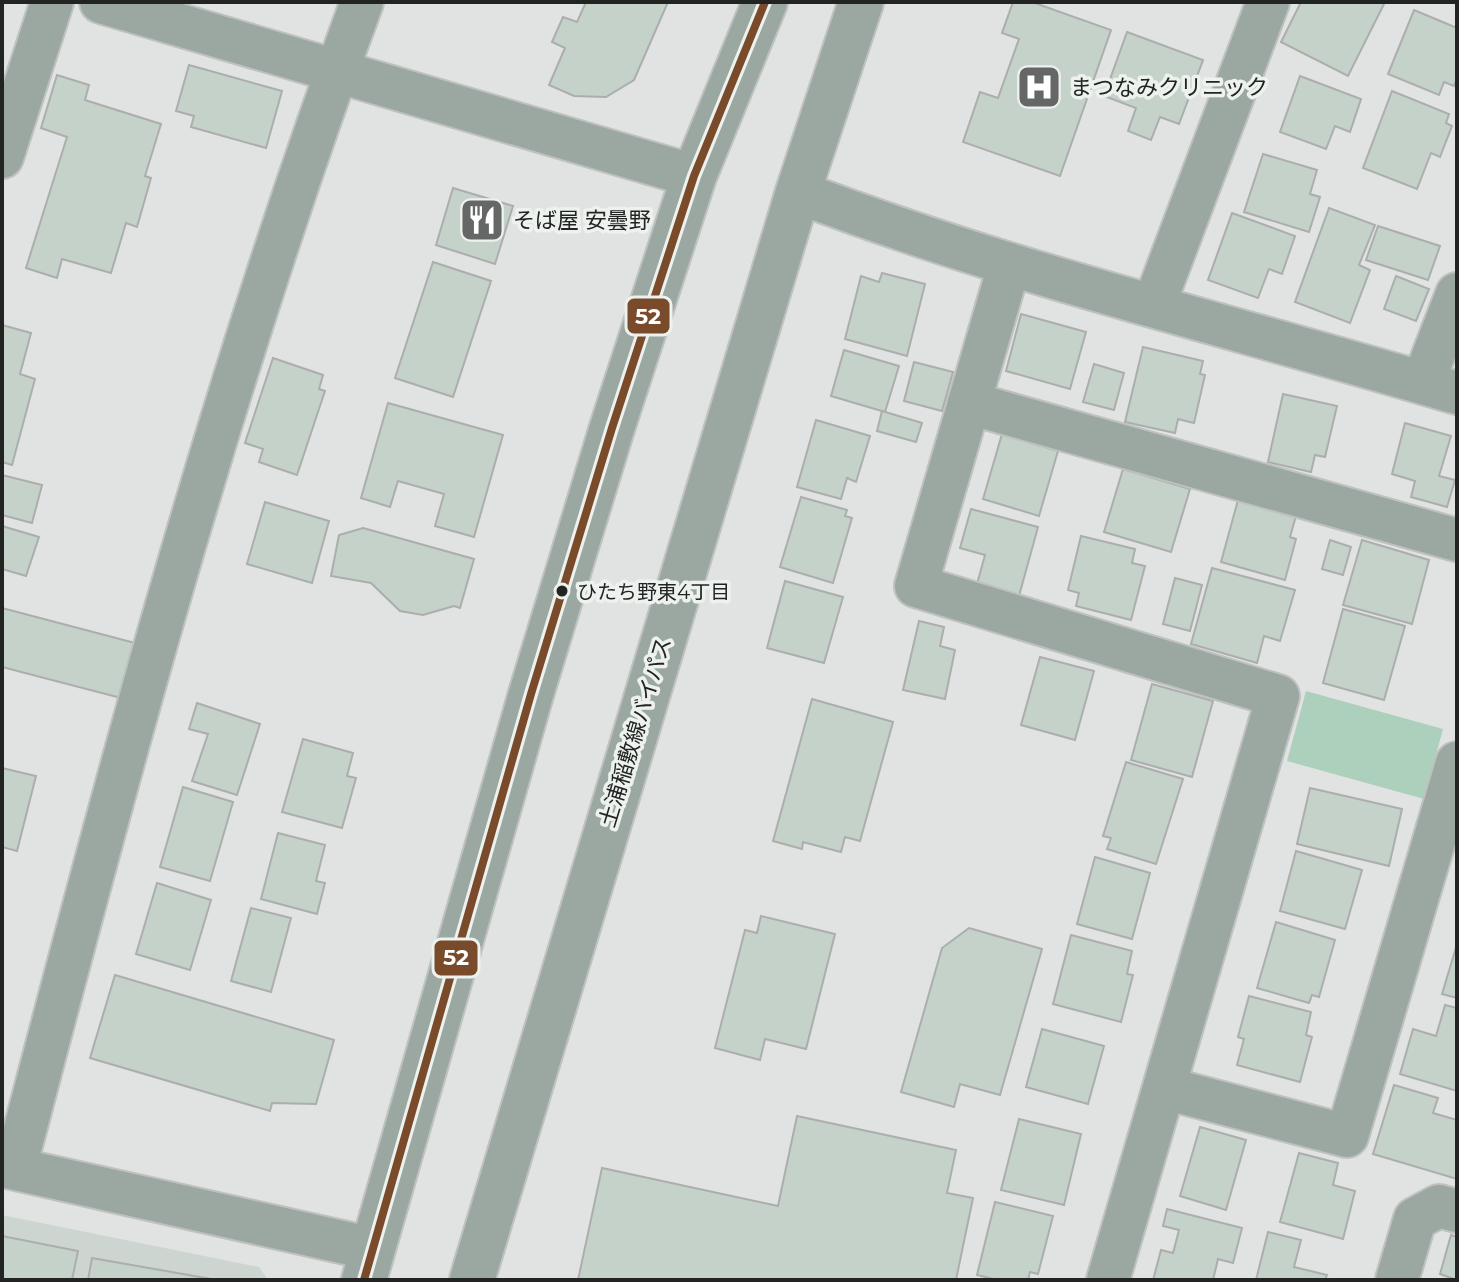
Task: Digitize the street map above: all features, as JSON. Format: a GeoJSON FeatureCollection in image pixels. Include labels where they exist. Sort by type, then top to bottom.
{"type":"FeatureCollection","features":[{"type":"Feature","properties":{"kind":"main road"},"geometry":{"type":"LineString","coordinates":[[368,1265],[531,694],[612,428],[694,176],[765,2]]}},
{"type":"Feature","properties":{"kind":"main road","name":"土浦稲敷線バイパス"},"geometry":{"type":"LineString","coordinates":[[472,1280],[798,192],[861,2]]}},
{"type":"Feature","properties":{"kind":"street"},"geometry":{"type":"LineString","coordinates":[[2,157],[52,2]]}},
{"type":"Feature","properties":{"kind":"street"},"geometry":{"type":"LineString","coordinates":[[101,2],[694,176]]}},
{"type":"Feature","properties":{"kind":"street"},"geometry":{"type":"LineString","coordinates":[[362,2],[229,393],[122,758],[8,1167],[368,1265]]}},
{"type":"Feature","properties":{"kind":"street"},"geometry":{"type":"LineString","coordinates":[[1154,305],[1268,2]]}},
{"type":"Feature","properties":{"kind":"street"},"geometry":{"type":"LineString","coordinates":[[798,192],[896,229],[1009,266],[1440,388],[1457,294]]}},
{"type":"Feature","properties":{"kind":"street"},"geometry":{"type":"LineString","coordinates":[[1009,266],[916,586],[1278,696],[1108,1280]]}},
{"type":"Feature","properties":{"kind":"street"},"geometry":{"type":"LineString","coordinates":[[969,403],[1457,540]]}},
{"type":"Feature","properties":{"kind":"street"},"geometry":{"type":"LineString","coordinates":[[1165,1088],[1347,1136],[1457,763]]}},
{"type":"Feature","properties":{"kind":"street"},"geometry":{"type":"LineString","coordinates":[[1397,1280],[1415,1219],[1439,1206],[1457,1211]]}},
{"type":"Feature","properties":{"kind":"shaded area"},"geometry":{"type":"Polygon","coordinates":[[[2,1215],[259,1267],[268,1280],[2,1280],[2,1215]]]}},
{"type":"Feature","properties":{"kind":"green space"},"geometry":{"type":"Polygon","coordinates":[[[1306,691],[1443,729],[1424,799],[1287,761],[1306,691]]]}},
{"type":"Feature","properties":{"kind":"building"},"geometry":{"type":"Polygon","coordinates":[[[586,2],[668,2],[634,80],[606,97],[574,96],[549,85],[565,48],[552,42],[563,17],[577,22],[586,2]]]}},
{"type":"Feature","properties":{"kind":"building"},"geometry":{"type":"Polygon","coordinates":[[[1013,2],[1032,2],[1111,30],[1060,176],[963,142],[980,92],[998,98],[1019,39],[1002,33],[1013,2]]]}},
{"type":"Feature","properties":{"kind":"building"},"geometry":{"type":"Polygon","coordinates":[[[1301,2],[1385,2],[1348,76],[1281,42],[1301,2]]]}},
{"type":"Feature","properties":{"kind":"building"},"geometry":{"type":"Polygon","coordinates":[[[1414,10],[1457,28],[1457,79],[1454,86],[1444,82],[1439,95],[1388,74],[1414,10]]]}},
{"type":"Feature","properties":{"kind":"building"},"geometry":{"type":"Polygon","coordinates":[[[1127,32],[1203,60],[1179,124],[1160,117],[1151,140],[1128,131],[1136,108],[1104,96],[1127,32]]]}},
{"type":"Feature","properties":{"kind":"building"},"geometry":{"type":"Polygon","coordinates":[[[189,65],[282,91],[266,148],[191,127],[194,116],[176,111],[189,65]]]}},
{"type":"Feature","properties":{"kind":"building"},"geometry":{"type":"Polygon","coordinates":[[[57,75],[89,85],[85,100],[161,124],[145,176],[151,178],[137,227],[126,223],[111,273],[62,259],[57,278],[26,268],[67,137],[41,128],[57,75]]]}},
{"type":"Feature","properties":{"kind":"building"},"geometry":{"type":"Polygon","coordinates":[[[1300,76],[1361,99],[1350,132],[1335,126],[1326,149],[1280,132],[1300,76]]]}},
{"type":"Feature","properties":{"kind":"building"},"geometry":{"type":"Polygon","coordinates":[[[1392,91],[1449,114],[1446,123],[1452,126],[1440,157],[1431,153],[1417,189],[1363,168],[1392,91]]]}},
{"type":"Feature","properties":{"kind":"building"},"geometry":{"type":"Polygon","coordinates":[[[1263,154],[1317,170],[1310,194],[1320,197],[1309,232],[1244,212],[1263,154]]]}},
{"type":"Feature","properties":{"kind":"building"},"geometry":{"type":"Polygon","coordinates":[[[453,188],[513,206],[495,264],[436,245],[453,188]]]}},
{"type":"Feature","properties":{"kind":"building"},"geometry":{"type":"Polygon","coordinates":[[[1329,208],[1375,225],[1359,265],[1370,270],[1350,323],[1295,302],[1329,208]]]}},
{"type":"Feature","properties":{"kind":"building"},"geometry":{"type":"Polygon","coordinates":[[[1232,213],[1295,236],[1282,274],[1269,269],[1258,298],[1208,280],[1232,213]]]}},
{"type":"Feature","properties":{"kind":"building"},"geometry":{"type":"Polygon","coordinates":[[[1378,226],[1440,246],[1428,280],[1366,260],[1378,226]]]}},
{"type":"Feature","properties":{"kind":"building"},"geometry":{"type":"Polygon","coordinates":[[[433,262],[491,281],[453,397],[395,378],[433,262]]]}},
{"type":"Feature","properties":{"kind":"building"},"geometry":{"type":"Polygon","coordinates":[[[882,273],[925,284],[907,356],[845,339],[861,276],[879,282],[882,273]]]}},
{"type":"Feature","properties":{"kind":"building"},"geometry":{"type":"Polygon","coordinates":[[[1396,276],[1429,289],[1416,321],[1384,309],[1396,276]]]}},
{"type":"Feature","properties":{"kind":"building"},"geometry":{"type":"Polygon","coordinates":[[[1021,314],[1086,332],[1070,389],[1006,371],[1021,314]]]}},
{"type":"Feature","properties":{"kind":"building"},"geometry":{"type":"Polygon","coordinates":[[[2,325],[31,333],[20,374],[35,379],[12,465],[2,462],[2,325]]]}},
{"type":"Feature","properties":{"kind":"building"},"geometry":{"type":"Polygon","coordinates":[[[1143,347],[1203,361],[1200,374],[1205,375],[1194,423],[1178,419],[1175,433],[1125,422],[1143,347]]]}},
{"type":"Feature","properties":{"kind":"building"},"geometry":{"type":"Polygon","coordinates":[[[844,350],[899,366],[885,412],[831,396],[844,350]]]}},
{"type":"Feature","properties":{"kind":"building"},"geometry":{"type":"Polygon","coordinates":[[[273,358],[323,375],[319,389],[325,391],[297,475],[259,462],[263,449],[245,443],[273,358]]]}},
{"type":"Feature","properties":{"kind":"building"},"geometry":{"type":"Polygon","coordinates":[[[914,362],[953,372],[942,411],[904,401],[914,362]]]}},
{"type":"Feature","properties":{"kind":"building"},"geometry":{"type":"Polygon","coordinates":[[[1094,364],[1124,373],[1114,410],[1083,402],[1094,364]]]}},
{"type":"Feature","properties":{"kind":"building"},"geometry":{"type":"Polygon","coordinates":[[[1283,394],[1337,406],[1325,457],[1315,455],[1311,472],[1268,462],[1283,394]]]}},
{"type":"Feature","properties":{"kind":"building"},"geometry":{"type":"Polygon","coordinates":[[[388,403],[503,435],[474,537],[435,526],[444,494],[398,481],[390,507],[361,498],[388,403]]]}},
{"type":"Feature","properties":{"kind":"building"},"geometry":{"type":"Polygon","coordinates":[[[882,411],[922,423],[916,442],[877,431],[882,411]]]}},
{"type":"Feature","properties":{"kind":"building"},"geometry":{"type":"Polygon","coordinates":[[[816,420],[870,436],[856,482],[847,478],[841,499],[797,487],[816,420]]]}},
{"type":"Feature","properties":{"kind":"building"},"geometry":{"type":"Polygon","coordinates":[[[1405,423],[1451,436],[1439,476],[1455,480],[1447,507],[1411,497],[1415,481],[1392,474],[1405,423]]]}},
{"type":"Feature","properties":{"kind":"building"},"geometry":{"type":"Polygon","coordinates":[[[1002,434],[1058,451],[1039,516],[983,499],[1002,434]]]}},
{"type":"Feature","properties":{"kind":"building"},"geometry":{"type":"Polygon","coordinates":[[[1123,469],[1190,489],[1171,552],[1104,532],[1123,469]]]}},
{"type":"Feature","properties":{"kind":"building"},"geometry":{"type":"Polygon","coordinates":[[[2,475],[42,485],[32,523],[2,515],[2,475]]]}},
{"type":"Feature","properties":{"kind":"building"},"geometry":{"type":"Polygon","coordinates":[[[801,497],[847,510],[845,516],[852,518],[833,583],[780,567],[801,497]]]}},
{"type":"Feature","properties":{"kind":"building"},"geometry":{"type":"Polygon","coordinates":[[[1238,500],[1296,516],[1290,537],[1296,539],[1285,580],[1221,562],[1238,500]]]}},
{"type":"Feature","properties":{"kind":"building"},"geometry":{"type":"Polygon","coordinates":[[[265,502],[329,521],[312,583],[247,564],[265,502]]]}},
{"type":"Feature","properties":{"kind":"building"},"geometry":{"type":"Polygon","coordinates":[[[971,509],[1038,527],[1019,596],[977,584],[985,555],[960,548],[971,509]]]}},
{"type":"Feature","properties":{"kind":"building"},"geometry":{"type":"Polygon","coordinates":[[[2,526],[39,537],[26,576],[2,569],[2,526]]]}},
{"type":"Feature","properties":{"kind":"building"},"geometry":{"type":"Polygon","coordinates":[[[363,528],[474,559],[460,608],[454,606],[423,615],[400,611],[371,583],[331,576],[339,535],[363,528]]]}},
{"type":"Feature","properties":{"kind":"building"},"geometry":{"type":"Polygon","coordinates":[[[1081,536],[1135,549],[1132,563],[1145,566],[1131,620],[1076,606],[1079,593],[1068,590],[1081,536]]]}},
{"type":"Feature","properties":{"kind":"building"},"geometry":{"type":"Polygon","coordinates":[[[1330,540],[1351,547],[1343,575],[1322,569],[1330,540]]]}},
{"type":"Feature","properties":{"kind":"building"},"geometry":{"type":"Polygon","coordinates":[[[1362,540],[1429,560],[1412,624],[1343,605],[1362,540]]]}},
{"type":"Feature","properties":{"kind":"building"},"geometry":{"type":"Polygon","coordinates":[[[1212,568],[1295,590],[1280,641],[1264,636],[1257,663],[1191,644],[1212,568]]]}},
{"type":"Feature","properties":{"kind":"building"},"geometry":{"type":"Polygon","coordinates":[[[1175,578],[1202,585],[1190,631],[1163,624],[1175,578]]]}},
{"type":"Feature","properties":{"kind":"building"},"geometry":{"type":"Polygon","coordinates":[[[785,581],[843,597],[824,663],[767,648],[785,581]]]}},
{"type":"Feature","properties":{"kind":"building"},"geometry":{"type":"Polygon","coordinates":[[[2,608],[135,643],[121,698],[2,667],[2,608]]]}},
{"type":"Feature","properties":{"kind":"building"},"geometry":{"type":"Polygon","coordinates":[[[1343,609],[1405,626],[1384,700],[1323,683],[1343,609]]]}},
{"type":"Feature","properties":{"kind":"building"},"geometry":{"type":"Polygon","coordinates":[[[919,621],[944,627],[940,646],[955,650],[945,699],[903,690],[919,621]]]}},
{"type":"Feature","properties":{"kind":"building"},"geometry":{"type":"Polygon","coordinates":[[[1040,657],[1094,671],[1075,740],[1021,725],[1040,657]]]}},
{"type":"Feature","properties":{"kind":"building"},"geometry":{"type":"Polygon","coordinates":[[[1152,684],[1213,701],[1192,777],[1131,760],[1152,684]]]}},
{"type":"Feature","properties":{"kind":"building"},"geometry":{"type":"Polygon","coordinates":[[[812,699],[893,722],[860,841],[845,837],[841,852],[803,842],[802,849],[773,841],[812,699]]]}},
{"type":"Feature","properties":{"kind":"building"},"geometry":{"type":"Polygon","coordinates":[[[197,703],[260,724],[237,795],[192,781],[208,734],[189,729],[197,703]]]}},
{"type":"Feature","properties":{"kind":"building"},"geometry":{"type":"Polygon","coordinates":[[[303,739],[353,753],[347,776],[356,778],[342,828],[282,812],[303,739]]]}},
{"type":"Feature","properties":{"kind":"building"},"geometry":{"type":"Polygon","coordinates":[[[1126,762],[1183,779],[1156,864],[1107,849],[1111,838],[1103,836],[1126,762]]]}},
{"type":"Feature","properties":{"kind":"building"},"geometry":{"type":"Polygon","coordinates":[[[2,768],[36,776],[17,851],[2,847],[2,768]]]}},
{"type":"Feature","properties":{"kind":"building"},"geometry":{"type":"Polygon","coordinates":[[[183,787],[233,802],[210,881],[160,867],[183,787]]]}},
{"type":"Feature","properties":{"kind":"building"},"geometry":{"type":"Polygon","coordinates":[[[1310,788],[1402,809],[1389,866],[1297,844],[1310,788]]]}},
{"type":"Feature","properties":{"kind":"building"},"geometry":{"type":"Polygon","coordinates":[[[278,833],[325,845],[316,881],[325,883],[317,914],[261,899],[278,833]]]}},
{"type":"Feature","properties":{"kind":"building"},"geometry":{"type":"Polygon","coordinates":[[[1296,851],[1362,870],[1345,929],[1280,911],[1296,851]]]}},
{"type":"Feature","properties":{"kind":"building"},"geometry":{"type":"Polygon","coordinates":[[[1095,857],[1150,873],[1132,939],[1077,924],[1095,857]]]}},
{"type":"Feature","properties":{"kind":"building"},"geometry":{"type":"Polygon","coordinates":[[[157,883],[211,900],[190,970],[136,954],[157,883]]]}},
{"type":"Feature","properties":{"kind":"building"},"geometry":{"type":"Polygon","coordinates":[[[251,908],[291,918],[271,992],[231,981],[251,908]]]}},
{"type":"Feature","properties":{"kind":"building"},"geometry":{"type":"Polygon","coordinates":[[[761,916],[835,934],[806,1049],[765,1039],[760,1060],[715,1048],[745,930],[757,933],[761,916]]]}},
{"type":"Feature","properties":{"kind":"building"},"geometry":{"type":"Polygon","coordinates":[[[1276,922],[1335,940],[1319,997],[1312,995],[1309,1003],[1257,988],[1276,922]]]}},
{"type":"Feature","properties":{"kind":"building"},"geometry":{"type":"Polygon","coordinates":[[[969,928],[1042,949],[1000,1095],[960,1084],[954,1107],[901,1092],[942,948],[969,928]]]}},
{"type":"Feature","properties":{"kind":"building"},"geometry":{"type":"Polygon","coordinates":[[[1071,935],[1132,951],[1127,974],[1133,975],[1121,1022],[1053,1004],[1071,935]]]}},
{"type":"Feature","properties":{"kind":"building"},"geometry":{"type":"Polygon","coordinates":[[[1457,944],[1457,998],[1442,994],[1457,944]]]}},
{"type":"Feature","properties":{"kind":"building"},"geometry":{"type":"Polygon","coordinates":[[[115,975],[334,1040],[316,1104],[272,1103],[270,1111],[90,1058],[115,975]]]}},
{"type":"Feature","properties":{"kind":"building"},"geometry":{"type":"Polygon","coordinates":[[[1249,996],[1311,1012],[1306,1035],[1312,1037],[1300,1082],[1237,1065],[1244,1039],[1238,1037],[1249,996]]]}},
{"type":"Feature","properties":{"kind":"building"},"geometry":{"type":"Polygon","coordinates":[[[1445,1005],[1457,1008],[1457,1091],[1400,1074],[1413,1029],[1436,1036],[1445,1005]]]}},
{"type":"Feature","properties":{"kind":"building"},"geometry":{"type":"Polygon","coordinates":[[[1042,1029],[1104,1046],[1088,1104],[1026,1087],[1042,1029]]]}},
{"type":"Feature","properties":{"kind":"building"},"geometry":{"type":"Polygon","coordinates":[[[1394,1085],[1438,1098],[1433,1113],[1457,1120],[1457,1179],[1373,1154],[1394,1085]]]}},
{"type":"Feature","properties":{"kind":"building"},"geometry":{"type":"Polygon","coordinates":[[[797,1116],[956,1150],[947,1193],[973,1198],[956,1280],[578,1280],[602,1168],[778,1206],[797,1116]]]}},
{"type":"Feature","properties":{"kind":"building"},"geometry":{"type":"Polygon","coordinates":[[[1019,1119],[1081,1134],[1064,1205],[1001,1190],[1019,1119]]]}},
{"type":"Feature","properties":{"kind":"building"},"geometry":{"type":"Polygon","coordinates":[[[1200,1127],[1246,1140],[1226,1210],[1180,1196],[1200,1127]]]}},
{"type":"Feature","properties":{"kind":"building"},"geometry":{"type":"Polygon","coordinates":[[[1299,1153],[1338,1163],[1333,1185],[1355,1191],[1343,1239],[1280,1222],[1299,1153]]]}},
{"type":"Feature","properties":{"kind":"building"},"geometry":{"type":"Polygon","coordinates":[[[995,1202],[1053,1216],[1038,1274],[1030,1272],[1028,1280],[998,1280],[977,1275],[995,1202]]]}},
{"type":"Feature","properties":{"kind":"building"},"geometry":{"type":"Polygon","coordinates":[[[1167,1209],[1242,1228],[1233,1263],[1218,1259],[1213,1280],[1153,1280],[1161,1250],[1173,1253],[1179,1230],[1163,1226],[1167,1209]]]}},
{"type":"Feature","properties":{"kind":"building"},"geometry":{"type":"Polygon","coordinates":[[[1268,1232],[1301,1240],[1294,1267],[1327,1275],[1325,1280],[1256,1280],[1268,1232]]]}},
{"type":"Feature","properties":{"kind":"building"},"geometry":{"type":"Polygon","coordinates":[[[1451,1235],[1457,1237],[1457,1280],[1440,1274],[1451,1235]]]}},
{"type":"Feature","properties":{"kind":"building"},"geometry":{"type":"Polygon","coordinates":[[[2,1236],[78,1251],[72,1280],[2,1280],[2,1236]]]}},
{"type":"Feature","properties":{"kind":"building"},"geometry":{"type":"Polygon","coordinates":[[[92,1258],[217,1280],[88,1280],[92,1258]]]}},
{"type":"Feature","properties":{"kind":"transit line","name":"52"},"geometry":{"type":"LineString","coordinates":[[364,1280],[531,694],[612,428],[694,176],[765,2]]}},
{"type":"Feature","properties":{"kind":"place","name":"まつなみクリニック"},"geometry":{"type":"Point","coordinates":[1039,87]}},
{"type":"Feature","properties":{"kind":"place","name":"そば屋 安曇野"},"geometry":{"type":"Point","coordinates":[482,220]}},
{"type":"Feature","properties":{"kind":"place","name":"ひたち野東4丁目"},"geometry":{"type":"Point","coordinates":[562,591]}}]}
